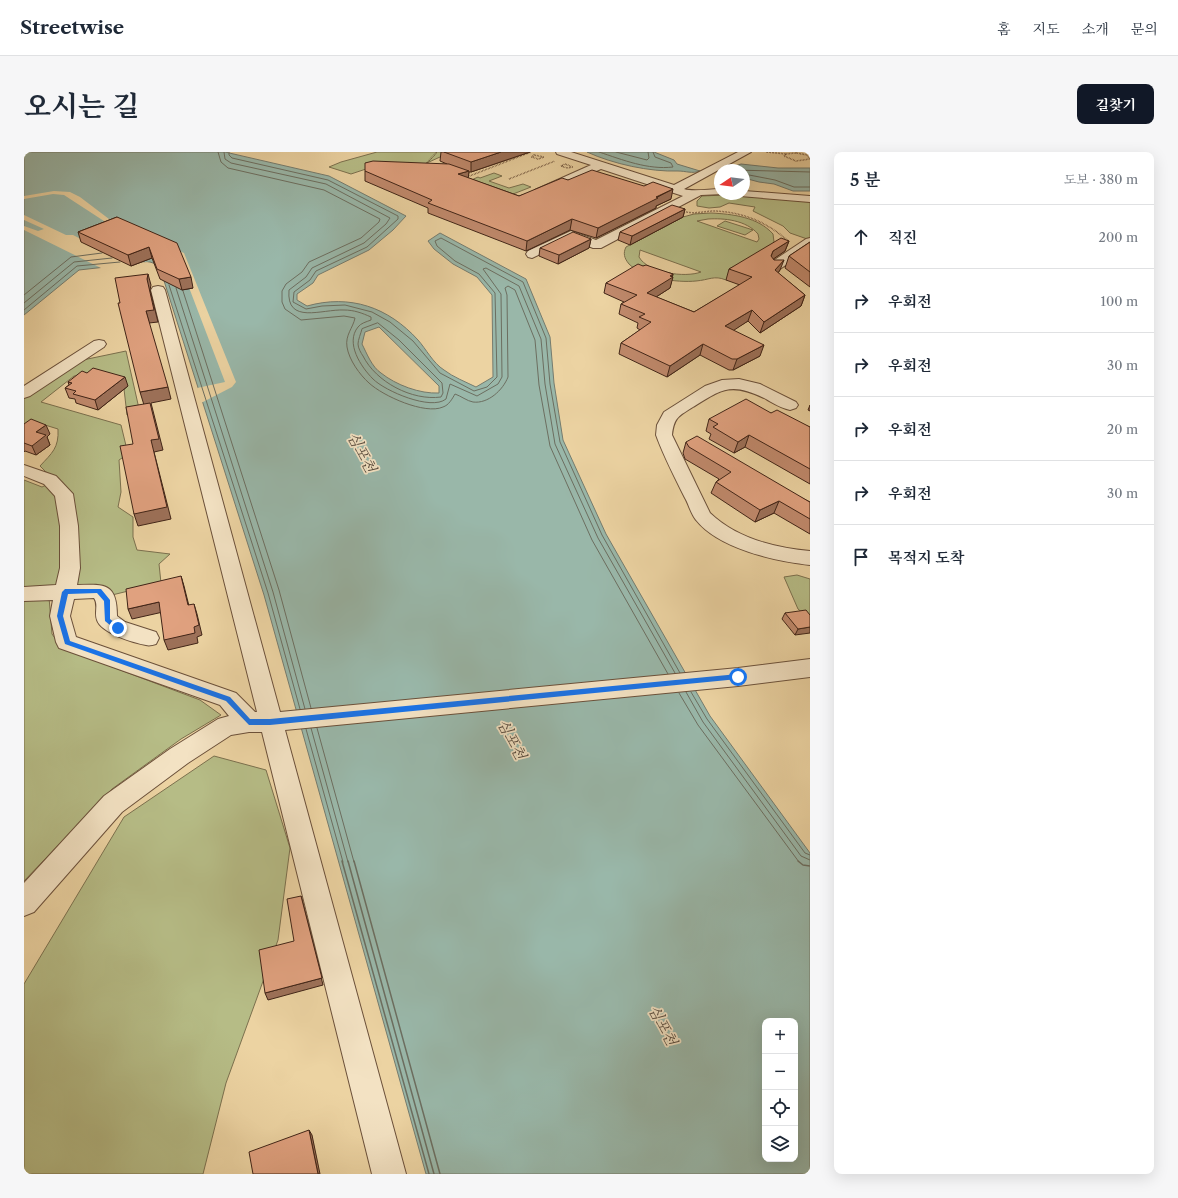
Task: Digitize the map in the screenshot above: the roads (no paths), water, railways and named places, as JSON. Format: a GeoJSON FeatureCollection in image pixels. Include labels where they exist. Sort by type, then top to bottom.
{"type":"FeatureCollection","features":[{"type":"Feature","properties":{"kind":"street"},"geometry":{"type":"LineString","coordinates":[[675,190],[746,152]]}},
{"type":"Feature","properties":{"kind":"street"},"geometry":{"type":"LineString","coordinates":[[561,154],[618,170],[692,195]]}},
{"type":"Feature","properties":{"kind":"street"},"geometry":{"type":"LineString","coordinates":[[530,196],[601,165]]}},
{"type":"Feature","properties":{"kind":"street"},"geometry":{"type":"LineString","coordinates":[[584,172],[600,177],[618,170]]}},
{"type":"Feature","properties":{"kind":"street"},"geometry":{"type":"LineString","coordinates":[[532,254],[571,235],[597,245],[692,195],[699,192],[714,192]]}},
{"type":"Feature","properties":{"kind":"street"},"geometry":{"type":"LineString","coordinates":[[750,194],[810,199]]}},
{"type":"Feature","properties":{"kind":"street"},"geometry":{"type":"LineString","coordinates":[[775,266],[796,250],[810,242]]}},
{"type":"Feature","properties":{"kind":"street"},"geometry":{"type":"LineString","coordinates":[[158,290],[259,722],[389,1174]]}},
{"type":"Feature","properties":{"kind":"street"},"geometry":{"type":"LineString","coordinates":[[24,393],[99,344]]}},
{"type":"Feature","properties":{"kind":"street"},"geometry":{"type":"LineString","coordinates":[[790,405],[754,387],[739,384],[722,385],[711,389],[670,415],[665,424],[664,435],[703,515],[722,533],[784,555],[809,550]]}},
{"type":"Feature","properties":{"kind":"street"},"geometry":{"type":"LineString","coordinates":[[24,470],[50,480],[64,494],[69,526],[70,568],[60,616],[67,642],[228,699],[259,722]]}},
{"type":"Feature","properties":{"kind":"street"},"geometry":{"type":"LineString","coordinates":[[24,594],[99,591],[107,600],[107,619],[118,628],[148,638]]}},
{"type":"Feature","properties":{"kind":"street"},"geometry":{"type":"LineString","coordinates":[[24,903],[114,804],[179,756],[226,726],[738,677],[810,668]]}},
{"type":"Feature","properties":{"kind":"water","name":"심포천"},"geometry":{"type":"Polygon","coordinates":[[[24,152],[225,152],[329,176],[406,216],[393,230],[369,250],[318,275],[313,283],[297,294],[297,300],[307,306],[338,302],[353,303],[367,306],[381,312],[394,319],[418,340],[440,367],[451,375],[476,387],[493,377],[492,295],[477,277],[453,264],[434,249],[428,241],[440,233],[526,279],[550,337],[554,383],[563,440],[606,534],[710,716],[810,853],[810,1174],[426,1174],[264,595],[159,265],[150,262],[79,270],[24,315],[24,152]],[[379,327],[365,332],[362,344],[375,367],[387,377],[408,388],[424,392],[439,393],[439,386],[379,327]]]}},
{"type":"Feature","properties":{"kind":"water"},"geometry":{"type":"Polygon","coordinates":[[[587,152],[654,152],[674,160],[677,164],[700,171],[692,172],[644,169],[620,164],[587,152]]]}},
{"type":"Feature","properties":{"kind":"water"},"geometry":{"type":"Polygon","coordinates":[[[750,165],[778,168],[810,168],[810,191],[793,191],[774,184],[750,180],[750,165]]]}}]}
